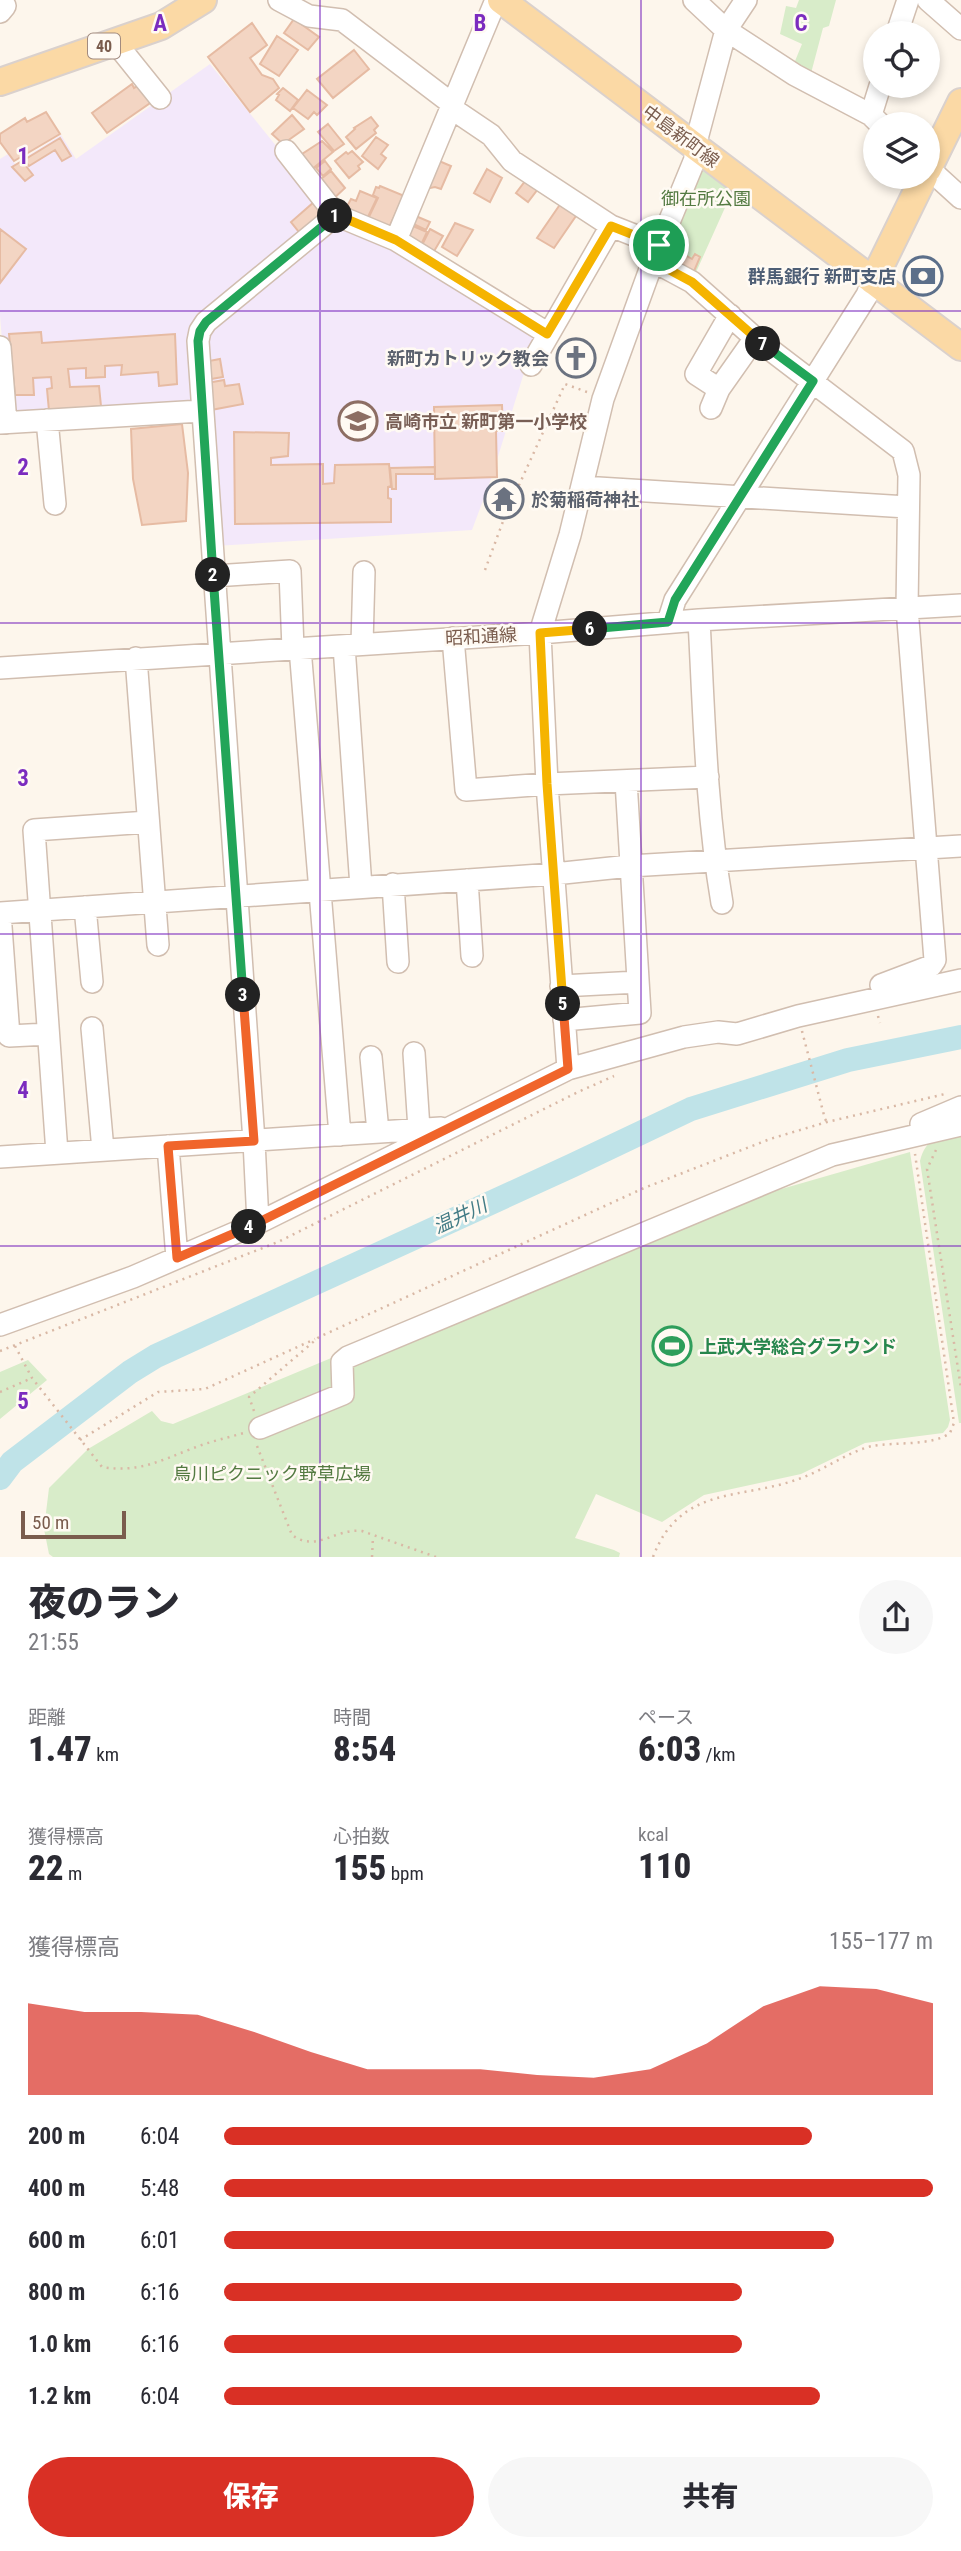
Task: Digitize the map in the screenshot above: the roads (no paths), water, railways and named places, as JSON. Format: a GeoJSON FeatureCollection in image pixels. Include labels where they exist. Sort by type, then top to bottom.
{"type":"FeatureCollection","features":[{"type":"Feature","properties":{"kind":"main road","name":"40"},"geometry":{"type":"LineString","coordinates":[[0,82],[161,26],[203,0]]}},
{"type":"Feature","properties":{"kind":"main road","name":"中島新町線"},"geometry":{"type":"LineString","coordinates":[[498,0],[961,347]]}},
{"type":"Feature","properties":{"kind":"main road"},"geometry":{"type":"LineString","coordinates":[[940,145],[961,102]]}},
{"type":"Feature","properties":{"kind":"main road"},"geometry":{"type":"LineString","coordinates":[[873,281],[918,189]]}},
{"type":"Feature","properties":{"kind":"street"},"geometry":{"type":"LineString","coordinates":[[279,0],[309,16],[342,20],[451,103],[457,112],[491,135],[512,161],[656,253],[755,338],[903,451],[909,475],[906,608],[935,956],[931,966],[906,978],[831,1001],[823,1010]]}},
{"type":"Feature","properties":{"kind":"street"},"geometry":{"type":"LineString","coordinates":[[396,240],[451,103],[498,0]]}},
{"type":"Feature","properties":{"kind":"street"},"geometry":{"type":"LineString","coordinates":[[694,0],[726,30],[795,75],[863,113]]}},
{"type":"Feature","properties":{"kind":"street"},"geometry":{"type":"LineString","coordinates":[[575,1067],[564,1020],[561,986],[540,633],[582,487],[603,399],[656,253],[695,159],[695,146],[726,30],[746,0]]}},
{"type":"Feature","properties":{"kind":"street"},"geometry":{"type":"LineString","coordinates":[[901,21],[908,0]]}},
{"type":"Feature","properties":{"kind":"street"},"geometry":{"type":"LineString","coordinates":[[928,0],[961,29]]}},
{"type":"Feature","properties":{"kind":"street"},"geometry":{"type":"LineString","coordinates":[[115,42],[160,99]]}},
{"type":"Feature","properties":{"kind":"street"},"geometry":{"type":"LineString","coordinates":[[286,151],[337,215],[396,240],[547,334]]}},
{"type":"Feature","properties":{"kind":"street"},"geometry":{"type":"LineString","coordinates":[[940,180],[961,198]]}},
{"type":"Feature","properties":{"kind":"street"},"geometry":{"type":"LineString","coordinates":[[258,1223],[198,341],[206,322],[337,215]]}},
{"type":"Feature","properties":{"kind":"street"},"geometry":{"type":"LineString","coordinates":[[531,365],[611,226]]}},
{"type":"Feature","properties":{"kind":"street"},"geometry":{"type":"LineString","coordinates":[[668,622],[675,600],[873,281]]}},
{"type":"Feature","properties":{"kind":"street"},"geometry":{"type":"LineString","coordinates":[[730,315],[696,374],[715,398],[755,338]]}},
{"type":"Feature","properties":{"kind":"street"},"geometry":{"type":"LineString","coordinates":[[0,346],[3,423],[201,411]]}},
{"type":"Feature","properties":{"kind":"street"},"geometry":{"type":"LineString","coordinates":[[47,420],[55,505]]}},
{"type":"Feature","properties":{"kind":"street"},"geometry":{"type":"LineString","coordinates":[[582,487],[907,507]]}},
{"type":"Feature","properties":{"kind":"street"},"geometry":{"type":"LineString","coordinates":[[214,576],[290,571],[340,1135]]}},
{"type":"Feature","properties":{"kind":"street"},"geometry":{"type":"LineString","coordinates":[[361,887],[353,645],[364,572]]}},
{"type":"Feature","properties":{"kind":"street","name":"昭和通線"},"geometry":{"type":"LineString","coordinates":[[0,668],[699,620],[961,606]]}},
{"type":"Feature","properties":{"kind":"street"},"geometry":{"type":"LineString","coordinates":[[699,620],[708,778],[715,863],[722,903]]}},
{"type":"Feature","properties":{"kind":"street"},"geometry":{"type":"LineString","coordinates":[[453,638],[466,790],[708,778]]}},
{"type":"Feature","properties":{"kind":"street"},"geometry":{"type":"LineString","coordinates":[[136,658],[158,945]]}},
{"type":"Feature","properties":{"kind":"street"},"geometry":{"type":"LineString","coordinates":[[564,1020],[640,1013],[626,782]]}},
{"type":"Feature","properties":{"kind":"street"},"geometry":{"type":"LineString","coordinates":[[57,1153],[34,830],[148,822]]}},
{"type":"Feature","properties":{"kind":"street"},"geometry":{"type":"LineString","coordinates":[[48,1034],[9,1036],[0,913],[554,874],[630,866],[715,863],[961,846]]}},
{"type":"Feature","properties":{"kind":"street"},"geometry":{"type":"LineString","coordinates":[[467,880],[472,956]]}},
{"type":"Feature","properties":{"kind":"street"},"geometry":{"type":"LineString","coordinates":[[393,884],[398,962]]}},
{"type":"Feature","properties":{"kind":"street"},"geometry":{"type":"LineString","coordinates":[[85,907],[92,982]]}},
{"type":"Feature","properties":{"kind":"street"},"geometry":{"type":"LineString","coordinates":[[0,1325],[133,1277],[258,1223],[575,1067],[704,1033],[737,1034],[823,1010],[957,979]]}},
{"type":"Feature","properties":{"kind":"street"},"geometry":{"type":"LineString","coordinates":[[561,986],[638,982]]}},
{"type":"Feature","properties":{"kind":"street"},"geometry":{"type":"LineString","coordinates":[[92,1028],[103,1150]]}},
{"type":"Feature","properties":{"kind":"street"},"geometry":{"type":"LineString","coordinates":[[414,1054],[419,1129]]}},
{"type":"Feature","properties":{"kind":"street"},"geometry":{"type":"LineString","coordinates":[[371,1058],[377,1132]]}},
{"type":"Feature","properties":{"kind":"street"},"geometry":{"type":"LineString","coordinates":[[913,1137],[913,1129],[955,1100]]}},
{"type":"Feature","properties":{"kind":"street"},"geometry":{"type":"LineString","coordinates":[[260,1428],[343,1394],[342,1363],[348,1357],[832,1155],[961,1125]]}},
{"type":"Feature","properties":{"kind":"street"},"geometry":{"type":"LineString","coordinates":[[0,1157],[453,1127]]}},
{"type":"Feature","properties":{"kind":"street"},"geometry":{"type":"LineString","coordinates":[[168,1146],[177,1258]]}},
{"type":"Feature","properties":{"kind":"waterway","name":"温井川"},"geometry":{"type":"LineString","coordinates":[[0,1478],[12,1462],[130,1372],[156,1356],[691,1109],[848,1060],[961,1037]]}},
{"type":"Feature","properties":{"kind":"place","name":"群馬銀行 新町支店"},"geometry":{"type":"Point","coordinates":[923,276]}},
{"type":"Feature","properties":{"kind":"place","name":"新町カトリック教会"},"geometry":{"type":"Point","coordinates":[576,358]}},
{"type":"Feature","properties":{"kind":"place","name":"高崎市立 新町第一小学校"},"geometry":{"type":"Point","coordinates":[358,421]}},
{"type":"Feature","properties":{"kind":"place","name":"於菊稲荷神社"},"geometry":{"type":"Point","coordinates":[504,499]}},
{"type":"Feature","properties":{"kind":"place","name":"上武大学総合グラウンド"},"geometry":{"type":"Point","coordinates":[672,1346]}},
{"type":"Feature","properties":{"kind":"park label","name":"御在所公園"},"geometry":{"type":"Point","coordinates":[706,198]}},
{"type":"Feature","properties":{"kind":"park label","name":"烏川ピクニック野草広場"},"geometry":{"type":"Point","coordinates":[272,1473]}}]}
